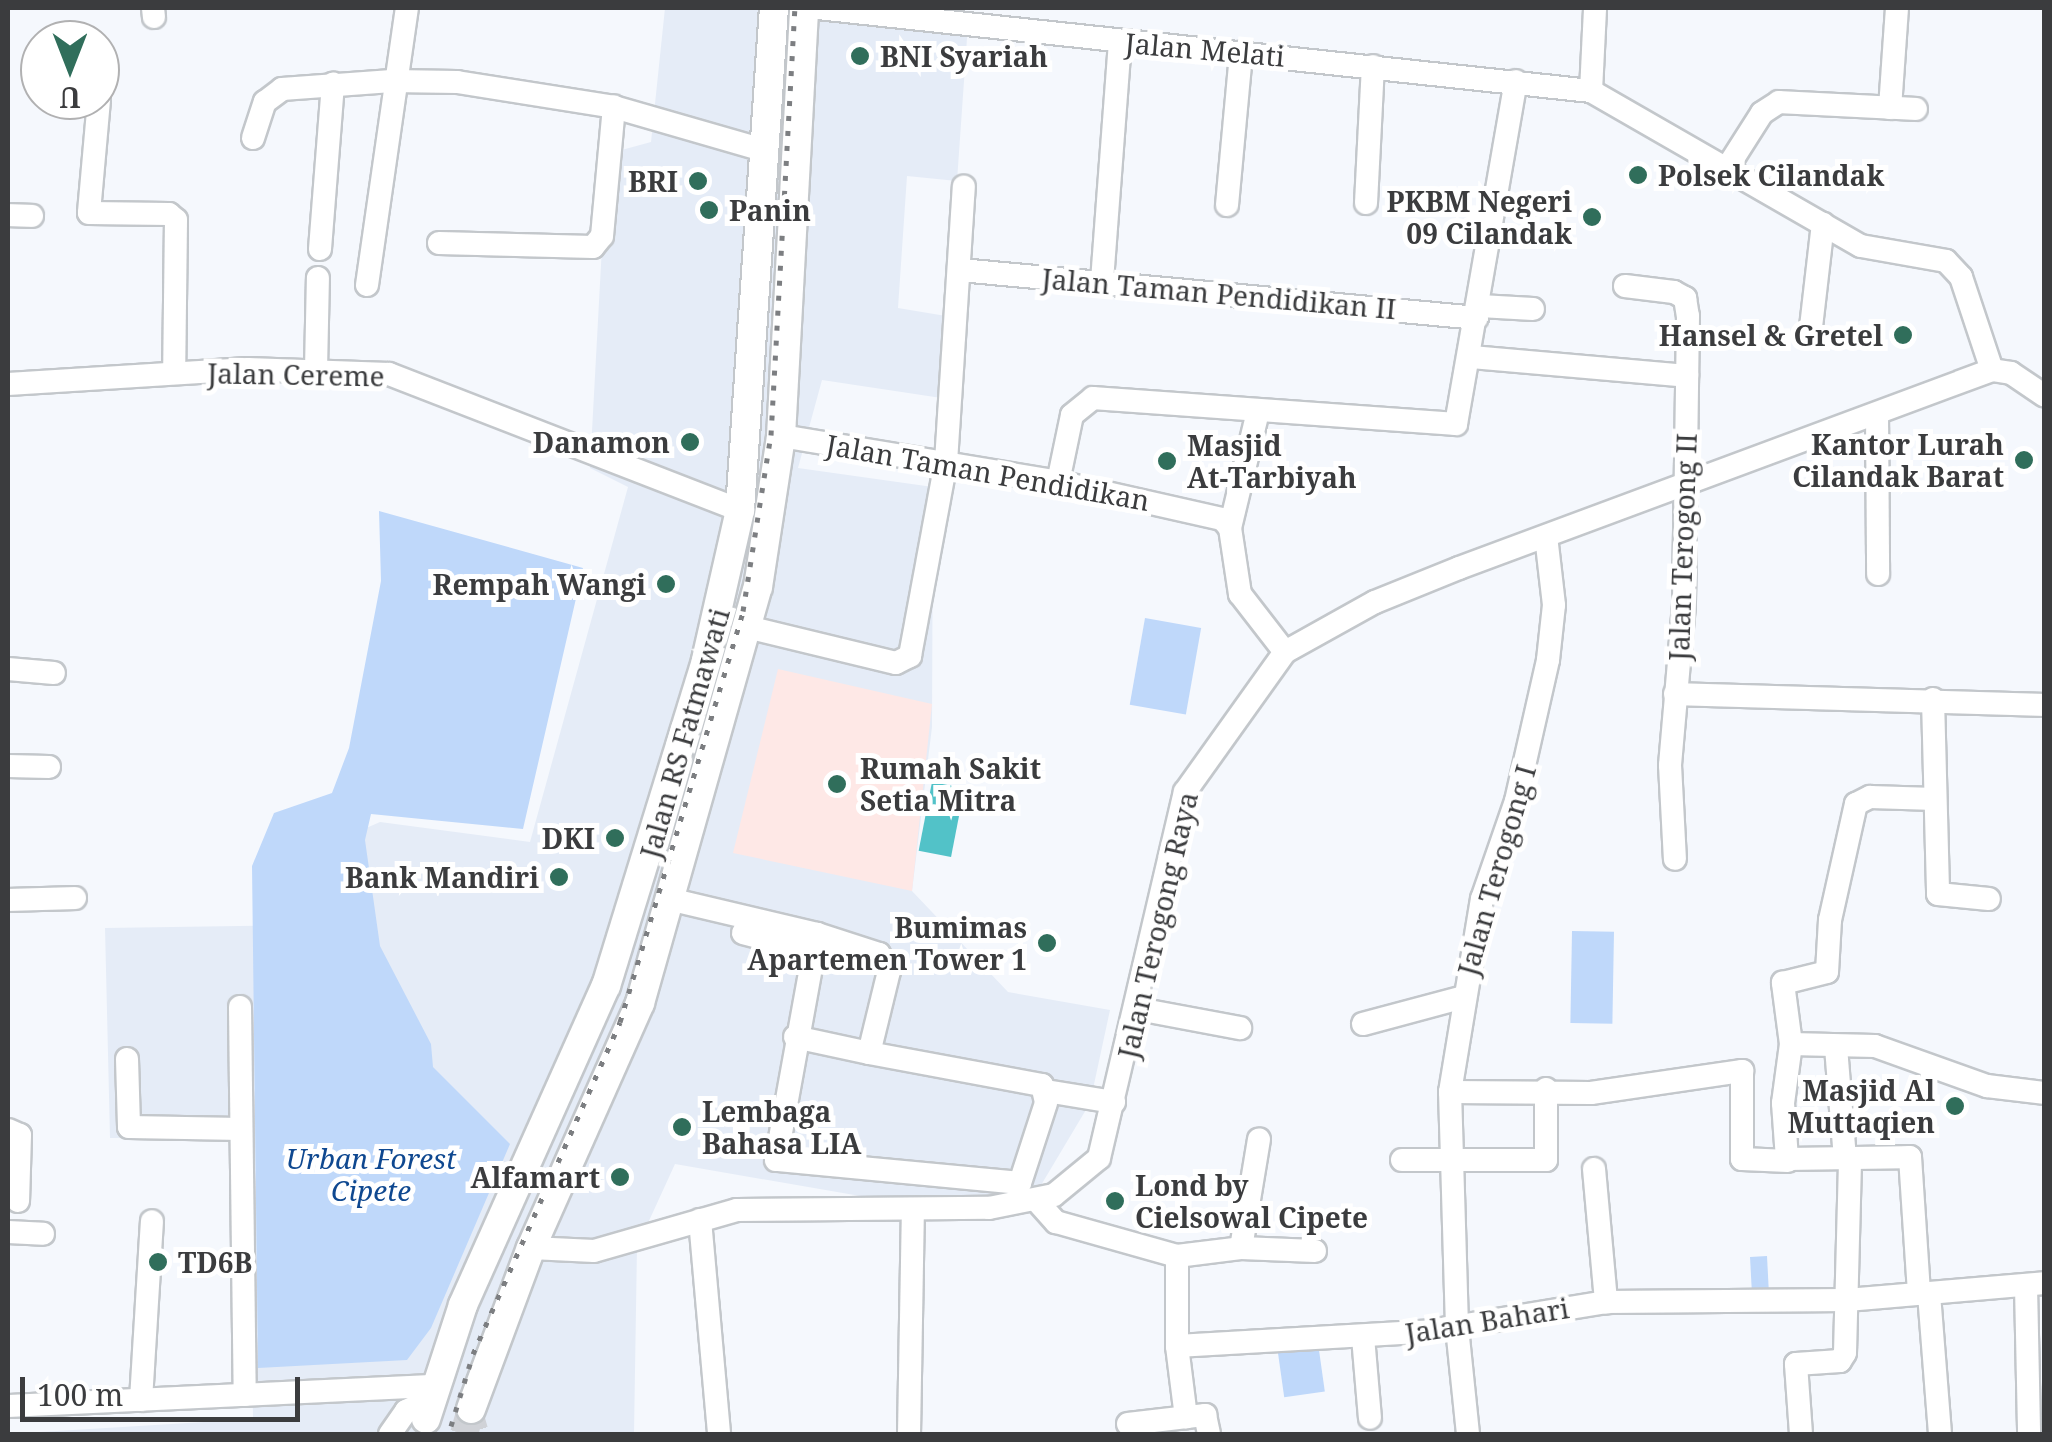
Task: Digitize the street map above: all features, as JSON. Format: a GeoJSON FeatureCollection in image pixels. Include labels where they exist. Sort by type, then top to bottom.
{"type":"FeatureCollection","features":[{"type":"Feature","properties":{"kind":"main road","name":"Jalan RS Fatmawati"},"geometry":{"type":"LineString","coordinates":[[432,1401],[463,1304],[587,1032],[632,913],[706,660],[740,510],[774,8]]}},
{"type":"Feature","properties":{"kind":"main road","name":"Jalan RS Fatmawati"},"geometry":{"type":"LineString","coordinates":[[471,1409],[531,1248],[627,1038],[671,907],[770,532],[781,436],[804,8]]}},
{"type":"Feature","properties":{"kind":"main road"},"geometry":{"type":"LineString","coordinates":[[754,297],[788,299]]}},
{"type":"Feature","properties":{"kind":"street"},"geometry":{"type":"LineString","coordinates":[[367,285],[392,80],[407,8]]}},
{"type":"Feature","properties":{"kind":"street","name":"Jalan Melati"},"geometry":{"type":"LineString","coordinates":[[818,8],[1591,91]]}},
{"type":"Feature","properties":{"kind":"street"},"geometry":{"type":"LineString","coordinates":[[1594,8],[1591,91],[1823,224],[1886,254],[1946,260],[1961,277],[1992,370],[2044,395]]}},
{"type":"Feature","properties":{"kind":"street"},"geometry":{"type":"LineString","coordinates":[[1890,108],[1897,8]]}},
{"type":"Feature","properties":{"kind":"street"},"geometry":{"type":"LineString","coordinates":[[1102,282],[1120,41]]}},
{"type":"Feature","properties":{"kind":"street"},"geometry":{"type":"LineString","coordinates":[[1227,205],[1241,53]]}},
{"type":"Feature","properties":{"kind":"street"},"geometry":{"type":"LineString","coordinates":[[1366,204],[1374,66]]}},
{"type":"Feature","properties":{"kind":"street"},"geometry":{"type":"LineString","coordinates":[[253,138],[264,102],[276,92],[392,80],[457,82],[614,107],[763,150]]}},
{"type":"Feature","properties":{"kind":"street"},"geometry":{"type":"LineString","coordinates":[[1058,482],[1072,415],[1092,398],[1456,424],[1479,312],[1516,81]]}},
{"type":"Feature","properties":{"kind":"street"},"geometry":{"type":"LineString","coordinates":[[320,249],[332,84]]}},
{"type":"Feature","properties":{"kind":"street"},"geometry":{"type":"LineString","coordinates":[[1727,168],[1762,114],[1779,102],[1916,109]]}},
{"type":"Feature","properties":{"kind":"street"},"geometry":{"type":"LineString","coordinates":[[439,243],[592,247],[602,236],[614,107]]}},
{"type":"Feature","properties":{"kind":"street"},"geometry":{"type":"LineString","coordinates":[[97,120],[89,213],[176,220],[174,373]]}},
{"type":"Feature","properties":{"kind":"street"},"geometry":{"type":"LineString","coordinates":[[747,627],[908,661],[946,462],[964,187]]}},
{"type":"Feature","properties":{"kind":"street"},"geometry":{"type":"LineString","coordinates":[[8,215],[32,216]]}},
{"type":"Feature","properties":{"kind":"street"},"geometry":{"type":"LineString","coordinates":[[1811,327],[1823,224]]}},
{"type":"Feature","properties":{"kind":"street","name":"Jalan Taman Pendidikan II"},"geometry":{"type":"LineString","coordinates":[[960,270],[1479,312],[1533,309]]}},
{"type":"Feature","properties":{"kind":"street"},"geometry":{"type":"LineString","coordinates":[[316,370],[318,278]]}},
{"type":"Feature","properties":{"kind":"street","name":"Jalan Terogong II"},"geometry":{"type":"LineString","coordinates":[[1625,286],[1685,298],[1688,376],[1675,694],[1675,859]]}},
{"type":"Feature","properties":{"kind":"street"},"geometry":{"type":"LineString","coordinates":[[1471,357],[1688,376]]}},
{"type":"Feature","properties":{"kind":"street","name":"Jalan Cereme"},"geometry":{"type":"LineString","coordinates":[[8,384],[248,368],[416,380],[740,510]]}},
{"type":"Feature","properties":{"kind":"street","name":"Jalan Terogong Raya"},"geometry":{"type":"LineString","coordinates":[[531,1248],[594,1250],[737,1210],[990,1208],[1036,1200],[1075,1182],[1099,1158],[1138,1009],[1185,792],[1284,652],[1375,602],[1992,370]]}},
{"type":"Feature","properties":{"kind":"street"},"geometry":{"type":"LineString","coordinates":[[1258,412],[1230,528],[1240,594],[1284,652]]}},
{"type":"Feature","properties":{"kind":"street"},"geometry":{"type":"LineString","coordinates":[[1876,414],[1878,574]]}},
{"type":"Feature","properties":{"kind":"street","name":"Jalan Taman Pendidikan"},"geometry":{"type":"LineString","coordinates":[[781,436],[1178,505],[1222,519],[1230,528]]}},
{"type":"Feature","properties":{"kind":"street","name":"Jalan Terogong I"},"geometry":{"type":"LineString","coordinates":[[1468,1434],[1457,1326],[1450,1092],[1460,998],[1482,899],[1528,757],[1548,660],[1554,605],[1546,536]]}},
{"type":"Feature","properties":{"kind":"street"},"geometry":{"type":"LineString","coordinates":[[8,670],[54,673]]}},
{"type":"Feature","properties":{"kind":"street"},"geometry":{"type":"LineString","coordinates":[[1675,694],[2044,705]]}},
{"type":"Feature","properties":{"kind":"street"},"geometry":{"type":"LineString","coordinates":[[1934,699],[1939,897],[1989,899]]}},
{"type":"Feature","properties":{"kind":"street"},"geometry":{"type":"LineString","coordinates":[[8,766],[49,766]]}},
{"type":"Feature","properties":{"kind":"street"},"geometry":{"type":"LineString","coordinates":[[1788,1162],[1787,1074],[1791,1044],[1783,983],[1827,972],[1830,920],[1856,804],[1870,797],[1935,798]]}},
{"type":"Feature","properties":{"kind":"street"},"geometry":{"type":"LineString","coordinates":[[8,900],[75,898]]}},
{"type":"Feature","properties":{"kind":"street"},"geometry":{"type":"LineString","coordinates":[[671,907],[879,954],[887,964],[869,1054]]}},
{"type":"Feature","properties":{"kind":"street"},"geometry":{"type":"LineString","coordinates":[[795,1037],[869,1054],[1036,1081],[1046,1097],[1023,1178],[1014,1186],[780,1162],[774,1150],[795,1037],[815,942]]}},
{"type":"Feature","properties":{"kind":"street"},"geometry":{"type":"LineString","coordinates":[[1364,1024],[1460,998]]}},
{"type":"Feature","properties":{"kind":"street"},"geometry":{"type":"LineString","coordinates":[[240,1007],[245,1394]]}},
{"type":"Feature","properties":{"kind":"street"},"geometry":{"type":"LineString","coordinates":[[1138,1009],[1240,1028]]}},
{"type":"Feature","properties":{"kind":"street"},"geometry":{"type":"LineString","coordinates":[[1791,1044],[1875,1046],[1986,1086],[2044,1092]]}},
{"type":"Feature","properties":{"kind":"street"},"geometry":{"type":"LineString","coordinates":[[1801,1434],[1796,1364],[1844,1358],[1848,1158],[1836,1046]]}},
{"type":"Feature","properties":{"kind":"street"},"geometry":{"type":"LineString","coordinates":[[127,1059],[129,1127],[241,1128]]}},
{"type":"Feature","properties":{"kind":"street"},"geometry":{"type":"LineString","coordinates":[[1450,1092],[1591,1093],[1742,1072],[1787,1074]]}},
{"type":"Feature","properties":{"kind":"street"},"geometry":{"type":"LineString","coordinates":[[1742,1072],[1742,1159],[1913,1160],[1940,1434]]}},
{"type":"Feature","properties":{"kind":"street"},"geometry":{"type":"LineString","coordinates":[[1402,1160],[1547,1159],[1546,1090]]}},
{"type":"Feature","properties":{"kind":"street"},"geometry":{"type":"LineString","coordinates":[[1046,1097],[1113,1108]]}},
{"type":"Feature","properties":{"kind":"street"},"geometry":{"type":"LineString","coordinates":[[8,1130],[20,1135],[18,1202]]}},
{"type":"Feature","properties":{"kind":"street"},"geometry":{"type":"LineString","coordinates":[[1242,1248],[1260,1139]]}},
{"type":"Feature","properties":{"kind":"street"},"geometry":{"type":"LineString","coordinates":[[1594,1169],[1606,1302]]}},
{"type":"Feature","properties":{"kind":"street"},"geometry":{"type":"LineString","coordinates":[[1036,1200],[1056,1222],[1178,1256],[1242,1248],[1315,1252]]}},
{"type":"Feature","properties":{"kind":"street"},"geometry":{"type":"LineString","coordinates":[[909,1434],[913,1208]]}},
{"type":"Feature","properties":{"kind":"street"},"geometry":{"type":"LineString","coordinates":[[700,1220],[719,1434]]}},
{"type":"Feature","properties":{"kind":"street"},"geometry":{"type":"LineString","coordinates":[[141,1400],[152,1221]]}},
{"type":"Feature","properties":{"kind":"street"},"geometry":{"type":"LineString","coordinates":[[8,1232],[43,1234]]}},
{"type":"Feature","properties":{"kind":"street"},"geometry":{"type":"LineString","coordinates":[[1178,1256],[1177,1346],[1186,1417]]}},
{"type":"Feature","properties":{"kind":"street"},"geometry":{"type":"LineString","coordinates":[[2029,1434],[2035,1285]]}},
{"type":"Feature","properties":{"kind":"street","name":"Jalan Bahari"},"geometry":{"type":"LineString","coordinates":[[1177,1346],[1363,1337],[1606,1302],[1847,1300],[2035,1285]]}},
{"type":"Feature","properties":{"kind":"street"},"geometry":{"type":"LineString","coordinates":[[1363,1337],[1370,1418]]}},
{"type":"Feature","properties":{"kind":"street"},"geometry":{"type":"LineString","coordinates":[[8,1406],[245,1394],[432,1401]]}},
{"type":"Feature","properties":{"kind":"street"},"geometry":{"type":"LineString","coordinates":[[390,1434],[406,1411],[432,1401]]}},
{"type":"Feature","properties":{"kind":"street"},"geometry":{"type":"LineString","coordinates":[[1128,1424],[1206,1415],[1209,1434]]}},
{"type":"Feature","properties":{"kind":"shaded area"},"geometry":{"type":"Polygon","coordinates":[[[665,8],[934,8],[932,24],[968,24],[957,181],[907,176],[898,308],[958,318],[948,399],[822,380],[798,468],[933,487],[932,727],[912,891],[1008,992],[1110,1010],[1090,1103],[1028,1207],[993,1219],[675,1164],[637,1247],[634,1434],[8,1434],[253,1419],[250,1137],[110,1138],[105,928],[298,925],[330,844],[380,822],[530,842],[628,487],[590,468],[607,154],[651,142],[665,8]]]}},
{"type":"Feature","properties":{"kind":"shaded area","name":"Rumah Sakit Setia Mitra"},"geometry":{"type":"Polygon","coordinates":[[[778,669],[932,704],[912,891],[733,853],[778,669]]]}},
{"type":"Feature","properties":{"kind":"shaded area"},"geometry":{"type":"Polygon","coordinates":[[[932,782],[964,788],[951,857],[919,851],[932,782]]]}},
{"type":"Feature","properties":{"kind":"green space","name":"Urban Forest Cipete"},"geometry":{"type":"Polygon","coordinates":[[[379,511],[583,568],[523,829],[371,814],[365,840],[380,946],[431,1044],[433,1067],[510,1144],[431,1328],[407,1360],[258,1368],[252,866],[274,813],[332,793],[349,748],[381,581],[379,511]]]}},
{"type":"Feature","properties":{"kind":"green space"},"geometry":{"type":"Polygon","coordinates":[[[1145,618],[1201,628],[1186,715],[1130,705],[1145,618]]]}},
{"type":"Feature","properties":{"kind":"green space"},"geometry":{"type":"Polygon","coordinates":[[[1572,931],[1614,932],[1612,1024],[1570,1023],[1572,931]]]}},
{"type":"Feature","properties":{"kind":"green space"},"geometry":{"type":"Polygon","coordinates":[[[1767,1256],[1769,1292],[1752,1293],[1750,1257],[1767,1256]]]}},
{"type":"Feature","properties":{"kind":"green space"},"geometry":{"type":"Polygon","coordinates":[[[1318,1343],[1325,1392],[1284,1397],[1277,1349],[1318,1343]]]}},
{"type":"Feature","properties":{"kind":"tunnel"},"geometry":{"type":"LineString","coordinates":[[471,1409],[478,1434]]}},
{"type":"Feature","properties":{"kind":"tunnel"},"geometry":{"type":"LineString","coordinates":[[464,1434],[471,1409]]}},
{"type":"Feature","properties":{"kind":"railway"},"geometry":{"type":"LineString","coordinates":[[451,1426],[473,1354],[620,1022],[743,611],[771,435],[795,8]]}},
{"type":"Feature","properties":{"kind":"place","name":"BNI Syariah"},"geometry":{"type":"Point","coordinates":[860,56]}},
{"type":"Feature","properties":{"kind":"place","name":"Polsek Cilandak"},"geometry":{"type":"Point","coordinates":[1638,175]}},
{"type":"Feature","properties":{"kind":"place","name":"BRI"},"geometry":{"type":"Point","coordinates":[698,181]}},
{"type":"Feature","properties":{"kind":"place","name":"Panin"},"geometry":{"type":"Point","coordinates":[709,210]}},
{"type":"Feature","properties":{"kind":"place","name":"PKBM Negeri 09 Cilandak"},"geometry":{"type":"Point","coordinates":[1592,217]}},
{"type":"Feature","properties":{"kind":"place","name":"Hansel & Gretel"},"geometry":{"type":"Point","coordinates":[1903,335]}},
{"type":"Feature","properties":{"kind":"place","name":"Danamon"},"geometry":{"type":"Point","coordinates":[690,442]}},
{"type":"Feature","properties":{"kind":"place","name":"Kantor Lurah Cilandak Barat"},"geometry":{"type":"Point","coordinates":[2024,460]}},
{"type":"Feature","properties":{"kind":"place","name":"Masjid At-Tarbiyah"},"geometry":{"type":"Point","coordinates":[1167,461]}},
{"type":"Feature","properties":{"kind":"place","name":"Rempah Wangi"},"geometry":{"type":"Point","coordinates":[666,584]}},
{"type":"Feature","properties":{"kind":"place","name":"Rumah Sakit Setia Mitra"},"geometry":{"type":"Point","coordinates":[837,784]}},
{"type":"Feature","properties":{"kind":"place","name":"DKI"},"geometry":{"type":"Point","coordinates":[615,838]}},
{"type":"Feature","properties":{"kind":"place","name":"Bank Mandiri"},"geometry":{"type":"Point","coordinates":[559,877]}},
{"type":"Feature","properties":{"kind":"place","name":"Bumimas Apartemen Tower 1"},"geometry":{"type":"Point","coordinates":[1047,943]}},
{"type":"Feature","properties":{"kind":"place","name":"Masjid Al Muttaqien"},"geometry":{"type":"Point","coordinates":[1955,1106]}},
{"type":"Feature","properties":{"kind":"place","name":"Lembaga Bahasa LIA"},"geometry":{"type":"Point","coordinates":[682,1127]}},
{"type":"Feature","properties":{"kind":"place","name":"Alfamart"},"geometry":{"type":"Point","coordinates":[620,1177]}},
{"type":"Feature","properties":{"kind":"place","name":"Lond by Cielsowal Cipete"},"geometry":{"type":"Point","coordinates":[1115,1201]}},
{"type":"Feature","properties":{"kind":"place","name":"TD6B"},"geometry":{"type":"Point","coordinates":[158,1262]}}]}
